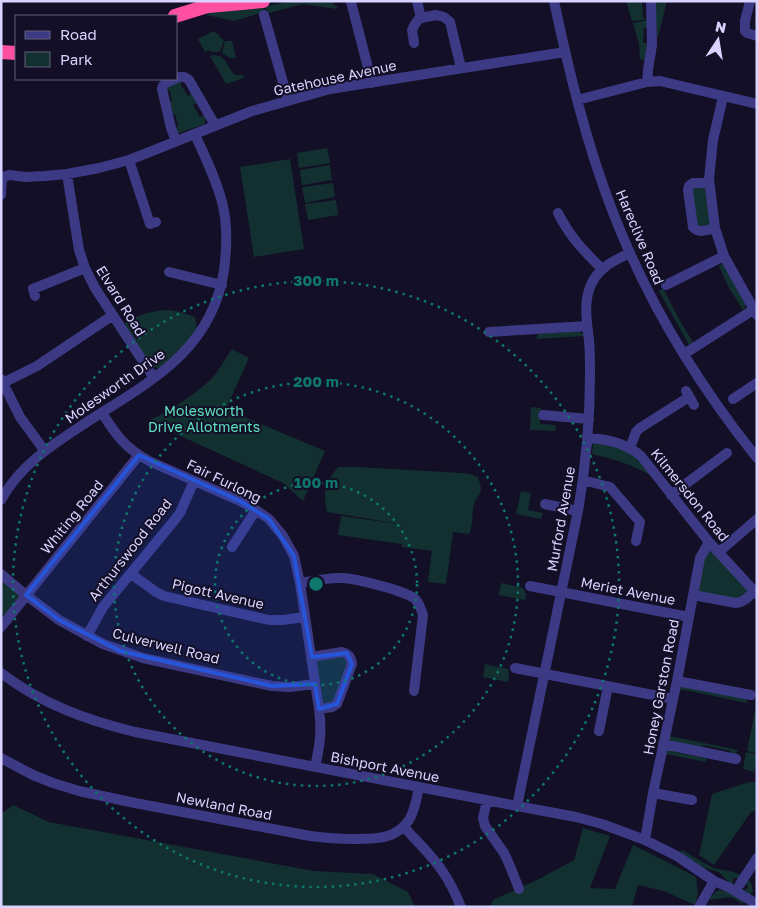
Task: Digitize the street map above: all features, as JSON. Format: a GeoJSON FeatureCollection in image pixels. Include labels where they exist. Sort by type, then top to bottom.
{"type":"FeatureCollection","features":[{"type":"Feature","properties":{"kind":"highway"},"geometry":{"type":"LineString","coordinates":[[178,15],[224,1]]}},
{"type":"Feature","properties":{"kind":"highway"},"geometry":{"type":"LineString","coordinates":[[209,6],[263,1]]}},
{"type":"Feature","properties":{"kind":"highway"},"geometry":{"type":"LineString","coordinates":[[1,52],[15,53]]}},
{"type":"Feature","properties":{"kind":"street"},"geometry":{"type":"LineString","coordinates":[[417,1],[421,18]]}},
{"type":"Feature","properties":{"kind":"street","name":"Hareclive Road"},"geometry":{"type":"LineString","coordinates":[[554,1],[577,100],[594,158],[611,209],[630,253],[652,298],[684,354],[713,400],[757,458]]}},
{"type":"Feature","properties":{"kind":"street"},"geometry":{"type":"LineString","coordinates":[[647,82],[652,44],[651,1]]}},
{"type":"Feature","properties":{"kind":"street"},"geometry":{"type":"LineString","coordinates":[[750,1],[745,21],[745,31],[757,36]]}},
{"type":"Feature","properties":{"kind":"street"},"geometry":{"type":"LineString","coordinates":[[351,2],[372,83]]}},
{"type":"Feature","properties":{"kind":"street"},"geometry":{"type":"LineString","coordinates":[[414,43],[412,30],[421,18],[441,16],[447,19],[450,22],[461,68]]}},
{"type":"Feature","properties":{"kind":"street"},"geometry":{"type":"LineString","coordinates":[[263,21],[288,100]]}},
{"type":"Feature","properties":{"kind":"street","name":"Gatehouse Avenue"},"geometry":{"type":"LineString","coordinates":[[2,177],[10,175],[24,177],[67,174],[99,168],[129,160],[252,111],[330,90],[565,52]]}},
{"type":"Feature","properties":{"kind":"street"},"geometry":{"type":"LineString","coordinates":[[178,77],[181,76],[188,80],[215,125]]}},
{"type":"Feature","properties":{"kind":"street"},"geometry":{"type":"LineString","coordinates":[[172,80],[162,86],[162,89],[176,141]]}},
{"type":"Feature","properties":{"kind":"street"},"geometry":{"type":"LineString","coordinates":[[577,100],[647,82],[660,81],[757,104]]}},
{"type":"Feature","properties":{"kind":"street"},"geometry":{"type":"LineString","coordinates":[[684,354],[755,312],[724,256],[715,228],[709,183],[713,140],[723,97]]}},
{"type":"Feature","properties":{"kind":"street","name":"Molesworth Drive"},"geometry":{"type":"LineString","coordinates":[[2,496],[15,479],[44,450],[174,363],[194,342],[208,320],[222,285],[227,242],[224,214],[218,190],[195,134]]}},
{"type":"Feature","properties":{"kind":"street"},"geometry":{"type":"LineString","coordinates":[[129,160],[150,224]]}},
{"type":"Feature","properties":{"kind":"street","name":"Elvard Road"},"geometry":{"type":"LineString","coordinates":[[67,174],[79,250],[85,268],[95,288],[154,378]]}},
{"type":"Feature","properties":{"kind":"street"},"geometry":{"type":"LineString","coordinates":[[1,195],[2,177]]}},
{"type":"Feature","properties":{"kind":"street"},"geometry":{"type":"LineString","coordinates":[[709,183],[692,183],[688,190],[693,227],[701,232],[715,228]]}},
{"type":"Feature","properties":{"kind":"street"},"geometry":{"type":"LineString","coordinates":[[558,219],[577,243],[602,269]]}},
{"type":"Feature","properties":{"kind":"street","name":"Murford Avenue"},"geometry":{"type":"LineString","coordinates":[[517,806],[583,480],[589,419],[590,374],[587,300],[589,290],[592,282],[602,269],[630,253]]}},
{"type":"Feature","properties":{"kind":"street"},"geometry":{"type":"LineString","coordinates":[[666,285],[724,256]]}},
{"type":"Feature","properties":{"kind":"street"},"geometry":{"type":"LineString","coordinates":[[33,290],[85,268]]}},
{"type":"Feature","properties":{"kind":"street"},"geometry":{"type":"LineString","coordinates":[[168,272],[222,285]]}},
{"type":"Feature","properties":{"kind":"street"},"geometry":{"type":"LineString","coordinates":[[44,450],[20,418],[2,381],[37,366],[113,315]]}},
{"type":"Feature","properties":{"kind":"street"},"geometry":{"type":"LineString","coordinates":[[489,332],[588,326]]}},
{"type":"Feature","properties":{"kind":"street"},"geometry":{"type":"LineString","coordinates":[[734,399],[757,383]]}},
{"type":"Feature","properties":{"kind":"street"},"geometry":{"type":"LineString","coordinates":[[630,448],[636,432],[640,428],[690,398]]}},
{"type":"Feature","properties":{"kind":"street","name":"Fair Furlong"},"geometry":{"type":"LineString","coordinates":[[102,412],[118,437],[126,446],[139,455],[256,510],[269,519],[283,536],[294,556],[312,657],[321,727],[315,767]]}},
{"type":"Feature","properties":{"kind":"street"},"geometry":{"type":"LineString","coordinates":[[543,415],[589,419]]}},
{"type":"Feature","properties":{"kind":"street","name":"Kilmersdon Road"},"geometry":{"type":"LineString","coordinates":[[588,438],[608,440],[630,448],[641,456],[709,542],[755,592]]}},
{"type":"Feature","properties":{"kind":"street"},"geometry":{"type":"LineString","coordinates":[[672,495],[727,453]]}},
{"type":"Feature","properties":{"kind":"street","name":"Whiting Road"},"geometry":{"type":"LineString","coordinates":[[1,627],[139,455]]}},
{"type":"Feature","properties":{"kind":"street"},"geometry":{"type":"LineString","coordinates":[[583,480],[610,487],[640,522],[636,541]]}},
{"type":"Feature","properties":{"kind":"street","name":"Arthurswood Road"},"geometry":{"type":"LineString","coordinates":[[87,636],[104,607],[180,513],[194,481]]}},
{"type":"Feature","properties":{"kind":"street"},"geometry":{"type":"LineString","coordinates":[[545,504],[578,511]]}},
{"type":"Feature","properties":{"kind":"street"},"geometry":{"type":"LineString","coordinates":[[232,548],[256,510]]}},
{"type":"Feature","properties":{"kind":"street"},"geometry":{"type":"LineString","coordinates":[[719,552],[757,519]]}},
{"type":"Feature","properties":{"kind":"street","name":"Honey Garston Road"},"geometry":{"type":"LineString","coordinates":[[645,840],[700,558],[709,542]]}},
{"type":"Feature","properties":{"kind":"street","name":"Culverwell Road"},"geometry":{"type":"LineString","coordinates":[[1,574],[59,620],[103,644],[143,658],[272,686],[289,687],[315,684]]}},
{"type":"Feature","properties":{"kind":"street","name":"Pigott Avenue"},"geometry":{"type":"LineString","coordinates":[[131,574],[156,592],[173,599],[269,620],[305,617]]}},
{"type":"Feature","properties":{"kind":"street"},"geometry":{"type":"LineString","coordinates":[[300,583],[342,578],[396,591],[415,599],[421,607],[423,615],[417,688]]}},
{"type":"Feature","properties":{"kind":"street","name":"Meriet Avenue"},"geometry":{"type":"LineString","coordinates":[[530,586],[689,617]]}},
{"type":"Feature","properties":{"kind":"street"},"geometry":{"type":"LineString","coordinates":[[693,595],[736,603],[745,601],[755,592]]}},
{"type":"Feature","properties":{"kind":"street"},"geometry":{"type":"LineString","coordinates":[[312,657],[342,652],[347,653],[352,660],[337,704],[332,707],[319,709]]}},
{"type":"Feature","properties":{"kind":"street"},"geometry":{"type":"LineString","coordinates":[[515,668],[673,698]]}},
{"type":"Feature","properties":{"kind":"street","name":"Bishport Avenue"},"geometry":{"type":"LineString","coordinates":[[1,673],[10,680],[66,711],[134,732],[576,817],[602,824],[645,840],[757,904]]}},
{"type":"Feature","properties":{"kind":"street"},"geometry":{"type":"LineString","coordinates":[[677,681],[751,695]]}},
{"type":"Feature","properties":{"kind":"street"},"geometry":{"type":"LineString","coordinates":[[599,732],[608,686]]}},
{"type":"Feature","properties":{"kind":"street"},"geometry":{"type":"LineString","coordinates":[[663,744],[736,758]]}},
{"type":"Feature","properties":{"kind":"street","name":"Newland Road"},"geometry":{"type":"LineString","coordinates":[[1,758],[53,783],[78,791],[310,836],[330,839],[378,839],[404,828]]}},
{"type":"Feature","properties":{"kind":"street"},"geometry":{"type":"LineString","coordinates":[[419,787],[412,814],[404,828],[444,873],[461,907]]}},
{"type":"Feature","properties":{"kind":"street"},"geometry":{"type":"LineString","coordinates":[[653,793],[692,800]]}},
{"type":"Feature","properties":{"kind":"street"},"geometry":{"type":"LineString","coordinates":[[487,800],[483,818],[485,826],[504,853],[515,884]]}},
{"type":"Feature","properties":{"kind":"street"},"geometry":{"type":"LineString","coordinates":[[740,884],[757,858]]}},
{"type":"Feature","properties":{"kind":"street"},"geometry":{"type":"LineString","coordinates":[[699,907],[714,881]]}},
{"type":"Feature","properties":{"kind":"highlighted area"},"geometry":{"type":"Polygon","coordinates":[[[139,455],[240,501],[269,519],[294,556],[312,657],[347,653],[352,664],[337,704],[319,709],[315,684],[272,686],[120,651],[59,620],[26,595],[139,455]]]}},
{"type":"Feature","properties":{"kind":"green space"},"geometry":{"type":"Polygon","coordinates":[[[293,1],[333,1],[333,5],[337,6],[337,9],[303,4],[269,13],[266,9],[267,6],[293,1]]]}},
{"type":"Feature","properties":{"kind":"green space"},"geometry":{"type":"Polygon","coordinates":[[[626,1],[642,1],[643,18],[649,19],[632,21],[626,1]]]}},
{"type":"Feature","properties":{"kind":"green space"},"geometry":{"type":"Polygon","coordinates":[[[655,1],[667,1],[658,37],[657,36],[655,1]]]}},
{"type":"Feature","properties":{"kind":"green space"},"geometry":{"type":"Polygon","coordinates":[[[263,7],[264,12],[234,21],[207,15],[207,13],[215,11],[263,7]]]}},
{"type":"Feature","properties":{"kind":"green space"},"geometry":{"type":"Polygon","coordinates":[[[648,20],[649,28],[644,28],[643,43],[649,43],[646,61],[640,59],[639,44],[633,23],[648,20]]]}},
{"type":"Feature","properties":{"kind":"green space"},"geometry":{"type":"Polygon","coordinates":[[[214,31],[224,40],[220,52],[211,52],[209,50],[205,52],[198,39],[214,31]]]}},
{"type":"Feature","properties":{"kind":"green space"},"geometry":{"type":"Polygon","coordinates":[[[225,41],[232,41],[236,58],[230,58],[222,53],[225,41]]]}},
{"type":"Feature","properties":{"kind":"green space"},"geometry":{"type":"Polygon","coordinates":[[[210,56],[222,57],[235,75],[243,75],[244,78],[226,84],[210,56]]]}},
{"type":"Feature","properties":{"kind":"green space"},"geometry":{"type":"Polygon","coordinates":[[[181,79],[181,85],[188,96],[192,93],[198,103],[193,105],[200,117],[205,115],[205,124],[179,133],[176,129],[178,125],[175,114],[170,115],[167,102],[172,101],[170,91],[165,92],[166,84],[181,79]]]}},
{"type":"Feature","properties":{"kind":"green space"},"geometry":{"type":"Polygon","coordinates":[[[327,148],[330,163],[299,168],[297,153],[327,148]]]}},
{"type":"Feature","properties":{"kind":"green space"},"geometry":{"type":"Polygon","coordinates":[[[290,159],[304,249],[254,257],[240,167],[290,159]]]}},
{"type":"Feature","properties":{"kind":"green space"},"geometry":{"type":"Polygon","coordinates":[[[330,165],[332,180],[302,185],[300,170],[330,165]]]}},
{"type":"Feature","properties":{"kind":"green space"},"geometry":{"type":"Polygon","coordinates":[[[333,183],[335,197],[305,203],[302,187],[333,183]]]}},
{"type":"Feature","properties":{"kind":"green space"},"geometry":{"type":"Polygon","coordinates":[[[694,188],[705,188],[711,225],[699,226],[697,223],[692,191],[694,188]]]}},
{"type":"Feature","properties":{"kind":"green space"},"geometry":{"type":"Polygon","coordinates":[[[336,200],[338,215],[308,220],[305,204],[336,200]]]}},
{"type":"Feature","properties":{"kind":"green space"},"geometry":{"type":"Polygon","coordinates":[[[725,265],[745,303],[743,310],[729,288],[719,266],[725,265]]]}},
{"type":"Feature","properties":{"kind":"green space"},"geometry":{"type":"Polygon","coordinates":[[[663,288],[693,342],[689,345],[659,291],[663,288]]]}},
{"type":"Feature","properties":{"kind":"green space"},"geometry":{"type":"Polygon","coordinates":[[[168,310],[195,317],[197,329],[187,343],[160,368],[152,367],[125,326],[125,323],[136,317],[156,311],[168,310]]]}},
{"type":"Feature","properties":{"kind":"green space"},"geometry":{"type":"Polygon","coordinates":[[[580,331],[584,336],[536,339],[538,334],[580,331]]]}},
{"type":"Feature","properties":{"kind":"green space","name":"Molesworth Drive Allotments"},"geometry":{"type":"Polygon","coordinates":[[[232,349],[249,358],[226,409],[325,451],[303,501],[283,483],[148,421],[182,402],[205,385],[218,371],[232,349]]]}},
{"type":"Feature","properties":{"kind":"green space"},"geometry":{"type":"Polygon","coordinates":[[[531,407],[541,408],[540,424],[556,425],[555,431],[530,430],[531,407]]]}},
{"type":"Feature","properties":{"kind":"green space"},"geometry":{"type":"Polygon","coordinates":[[[599,441],[633,453],[651,476],[630,465],[592,454],[593,444],[599,441]]]}},
{"type":"Feature","properties":{"kind":"green space"},"geometry":{"type":"Polygon","coordinates":[[[338,467],[461,473],[478,477],[481,490],[475,501],[469,534],[453,532],[446,584],[428,582],[432,551],[402,547],[402,544],[338,535],[341,516],[406,525],[327,512],[325,493],[327,483],[338,467]]]}},
{"type":"Feature","properties":{"kind":"green space"},"geometry":{"type":"Polygon","coordinates":[[[521,491],[531,493],[528,510],[543,513],[541,519],[516,514],[521,491]]]}},
{"type":"Feature","properties":{"kind":"green space"},"geometry":{"type":"Polygon","coordinates":[[[708,547],[746,587],[747,593],[741,600],[701,593],[697,589],[703,560],[708,547]]]}},
{"type":"Feature","properties":{"kind":"green space"},"geometry":{"type":"Polygon","coordinates":[[[1,578],[21,597],[6,615],[1,615],[1,578]]]}},
{"type":"Feature","properties":{"kind":"green space"},"geometry":{"type":"Polygon","coordinates":[[[501,583],[523,588],[526,594],[525,600],[499,595],[501,583]]]}},
{"type":"Feature","properties":{"kind":"green space"},"geometry":{"type":"Polygon","coordinates":[[[341,656],[349,660],[336,702],[323,706],[316,661],[341,656]]]}},
{"type":"Feature","properties":{"kind":"green space"},"geometry":{"type":"Polygon","coordinates":[[[485,664],[508,669],[508,682],[483,677],[485,664]]]}},
{"type":"Feature","properties":{"kind":"green space"},"geometry":{"type":"Polygon","coordinates":[[[682,686],[746,698],[747,703],[680,689],[682,686]]]}},
{"type":"Feature","properties":{"kind":"green space"},"geometry":{"type":"Polygon","coordinates":[[[757,706],[757,753],[747,751],[757,706]]]}},
{"type":"Feature","properties":{"kind":"green space"},"geometry":{"type":"Polygon","coordinates":[[[670,736],[738,750],[730,756],[731,751],[703,745],[702,750],[669,741],[670,736]]]}},
{"type":"Feature","properties":{"kind":"green space"},"geometry":{"type":"Polygon","coordinates":[[[674,748],[675,752],[705,758],[707,756],[706,762],[666,754],[668,749],[674,748]]]}},
{"type":"Feature","properties":{"kind":"green space"},"geometry":{"type":"Polygon","coordinates":[[[746,752],[757,754],[754,772],[743,769],[746,752]]]}},
{"type":"Feature","properties":{"kind":"green space"},"geometry":{"type":"Polygon","coordinates":[[[749,782],[757,782],[757,810],[751,812],[714,865],[699,855],[712,794],[749,782]]]}},
{"type":"Feature","properties":{"kind":"green space"},"geometry":{"type":"Polygon","coordinates":[[[13,805],[49,822],[314,871],[373,874],[408,892],[415,907],[1,907],[1,814],[13,805]]]}},
{"type":"Feature","properties":{"kind":"green space"},"geometry":{"type":"Polygon","coordinates":[[[583,828],[610,836],[590,888],[615,889],[633,845],[696,877],[698,893],[695,905],[664,891],[638,885],[632,907],[490,907],[493,900],[539,879],[574,860],[583,828]]]}},
{"type":"Feature","properties":{"kind":"green space"},"geometry":{"type":"Polygon","coordinates":[[[682,850],[713,868],[740,875],[740,878],[734,878],[732,882],[745,890],[748,887],[747,880],[751,882],[753,891],[750,895],[732,885],[719,872],[695,865],[680,853],[682,850]]]}},
{"type":"Feature","properties":{"kind":"green space"},"geometry":{"type":"Polygon","coordinates":[[[716,891],[730,892],[744,902],[742,904],[731,897],[708,900],[716,891]]]}}]}
